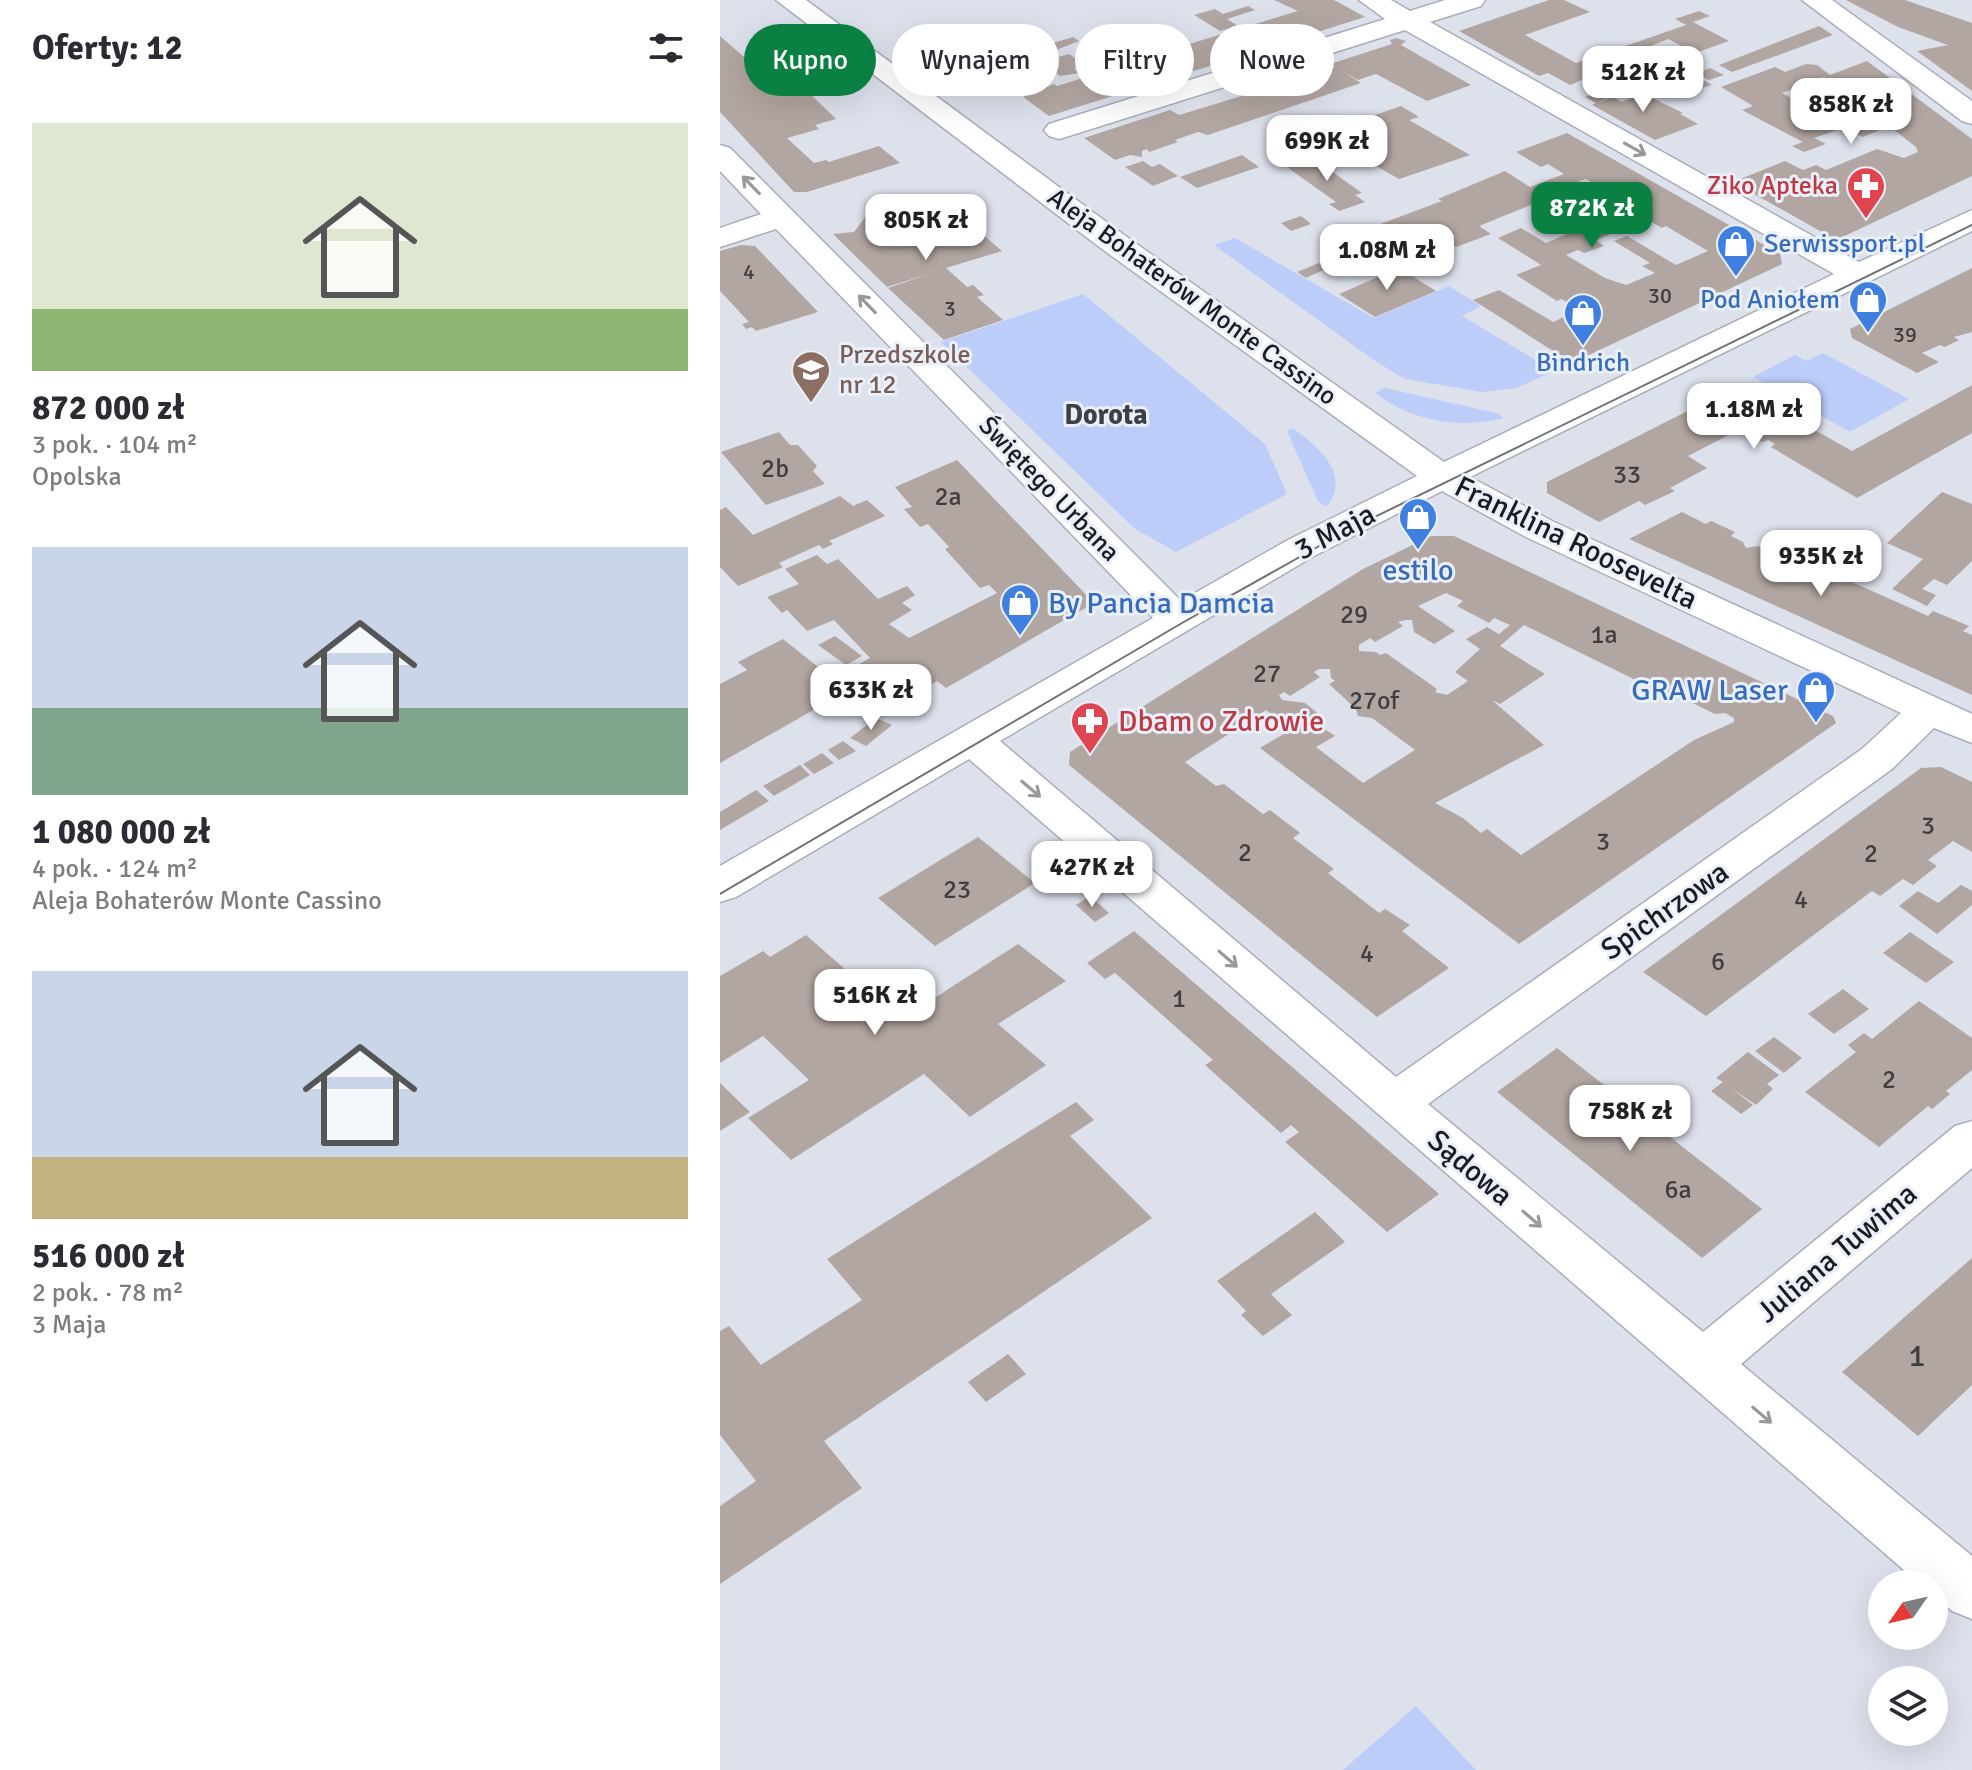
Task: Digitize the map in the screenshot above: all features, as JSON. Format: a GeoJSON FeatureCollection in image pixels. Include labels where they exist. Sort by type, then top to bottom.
{"type":"FeatureCollection","features":[{"type":"Feature","properties":{"kind":"street","name":"Aleja Bohaterów Monte Cassino"},"geometry":{"type":"LineString","coordinates":[[789,0],[1113,242],[1442,477]]}},
{"type":"Feature","properties":{"kind":"street"},"geometry":{"type":"LineString","coordinates":[[1372,0],[1857,274]]}},
{"type":"Feature","properties":{"kind":"street"},"geometry":{"type":"LineString","coordinates":[[1059,130],[1472,0]]}},
{"type":"Feature","properties":{"kind":"street"},"geometry":{"type":"LineString","coordinates":[[1815,0],[1972,115]]}},
{"type":"Feature","properties":{"kind":"street","name":"Świętego Urbana"},"geometry":{"type":"LineString","coordinates":[[720,154],[1177,620]]}},
{"type":"Feature","properties":{"kind":"street"},"geometry":{"type":"LineString","coordinates":[[720,238],[782,217]]}},
{"type":"Feature","properties":{"kind":"street","name":"3 Maja"},"geometry":{"type":"LineString","coordinates":[[720,886],[1301,548],[1972,219]]}},
{"type":"Feature","properties":{"kind":"street","name":"Franklina Roosevelta"},"geometry":{"type":"LineString","coordinates":[[1442,477],[1539,529],[1972,730]]}},
{"type":"Feature","properties":{"kind":"street","name":"Spichrzowa"},"geometry":{"type":"LineString","coordinates":[[1394,1103],[1877,759],[1929,710]]}},
{"type":"Feature","properties":{"kind":"street","name":"Sądowa"},"geometry":{"type":"LineString","coordinates":[[971,739],[1394,1103],[1972,1592]]}},
{"type":"Feature","properties":{"kind":"street","name":"Juliana Tuwima"},"geometry":{"type":"LineString","coordinates":[[1702,1365],[1972,1140]]}},
{"type":"Feature","properties":{"kind":"shaded area"},"geometry":{"type":"Polygon","coordinates":[[[1235,238],[1374,318],[1449,286],[1481,306],[1462,316],[1554,371],[1516,388],[1483,392],[1405,379],[1375,361],[1214,245],[1235,238]]]}},
{"type":"Feature","properties":{"kind":"shaded area"},"geometry":{"type":"Polygon","coordinates":[[[1083,294],[1265,444],[1287,494],[1176,552],[1135,529],[941,342],[1083,294]]]}},
{"type":"Feature","properties":{"kind":"shaded area"},"geometry":{"type":"Polygon","coordinates":[[[1823,353],[1909,399],[1850,432],[1753,377],[1795,355],[1807,361],[1823,353]]]}},
{"type":"Feature","properties":{"kind":"shaded area"},"geometry":{"type":"Polygon","coordinates":[[[1385,388],[1496,413],[1504,418],[1453,423],[1421,417],[1375,393],[1385,388]]]}},
{"type":"Feature","properties":{"kind":"shaded area"},"geometry":{"type":"Polygon","coordinates":[[[1293,428],[1321,452],[1334,473],[1336,484],[1326,507],[1318,501],[1287,431],[1293,428]]]}},
{"type":"Feature","properties":{"kind":"shaded area"},"geometry":{"type":"Polygon","coordinates":[[[1416,1706],[1476,1770],[1343,1770],[1416,1706]]]}},
{"type":"Feature","properties":{"kind":"building"},"geometry":{"type":"Polygon","coordinates":[[[1274,0],[1334,0],[1365,17],[1334,27],[1334,24],[1255,24],[1298,11],[1274,0]]]}},
{"type":"Feature","properties":{"kind":"building"},"geometry":{"type":"Polygon","coordinates":[[[1549,0],[1564,0],[1590,12],[1525,35],[1576,63],[1686,25],[1675,19],[1699,11],[1710,16],[1693,22],[1729,41],[1695,53],[1668,39],[1646,48],[1652,51],[1570,85],[1548,73],[1539,76],[1459,31],[1549,0]]]}},
{"type":"Feature","properties":{"kind":"building"},"geometry":{"type":"Polygon","coordinates":[[[1846,0],[1905,0],[1972,23],[1972,91],[1917,51],[1948,45],[1898,27],[1846,0]]]}},
{"type":"Feature","properties":{"kind":"building"},"geometry":{"type":"Polygon","coordinates":[[[1248,6],[1255,10],[1227,19],[1235,24],[1210,25],[1194,15],[1215,9],[1223,14],[1248,6]]]}},
{"type":"Feature","properties":{"kind":"building"},"geometry":{"type":"Polygon","coordinates":[[[1819,26],[1833,35],[1732,72],[1719,65],[1819,26]]]}},
{"type":"Feature","properties":{"kind":"building"},"geometry":{"type":"Polygon","coordinates":[[[720,36],[744,57],[744,96],[812,96],[836,119],[815,125],[819,129],[787,138],[814,163],[829,162],[879,146],[900,163],[807,192],[794,192],[720,112],[720,36]]]}},
{"type":"Feature","properties":{"kind":"building"},"geometry":{"type":"Polygon","coordinates":[[[1075,38],[1075,43],[1059,49],[1059,41],[1075,38]]]}},
{"type":"Feature","properties":{"kind":"building"},"geometry":{"type":"Polygon","coordinates":[[[1210,38],[1210,66],[1194,71],[1194,43],[1210,38]]]}},
{"type":"Feature","properties":{"kind":"building"},"geometry":{"type":"Polygon","coordinates":[[[1390,40],[1406,41],[1401,45],[1471,85],[1427,101],[1376,74],[1358,80],[1342,71],[1361,83],[1334,92],[1334,63],[1392,44],[1390,40]]]}},
{"type":"Feature","properties":{"kind":"building"},"geometry":{"type":"Polygon","coordinates":[[[1069,54],[1075,58],[1075,74],[1060,76],[1059,57],[1069,54]]]}},
{"type":"Feature","properties":{"kind":"building"},"geometry":{"type":"Polygon","coordinates":[[[1867,61],[1972,139],[1972,176],[1836,240],[1733,182],[1785,161],[1803,170],[1816,165],[1826,170],[1877,149],[1904,158],[1918,152],[1889,126],[1863,137],[1843,128],[1814,138],[1826,144],[1804,152],[1792,146],[1803,142],[1742,110],[1753,106],[1721,87],[1775,67],[1785,72],[1806,64],[1817,65],[1830,75],[1867,61]],[[1824,77],[1782,93],[1806,106],[1812,105],[1809,108],[1827,117],[1853,108],[1845,108],[1846,103],[1861,105],[1839,92],[1845,90],[1824,77]]]}},
{"type":"Feature","properties":{"kind":"building"},"geometry":{"type":"Polygon","coordinates":[[[1672,65],[1689,73],[1679,77],[1662,69],[1672,65]]]}},
{"type":"Feature","properties":{"kind":"building"},"geometry":{"type":"Polygon","coordinates":[[[1710,68],[1724,75],[1709,80],[1697,74],[1710,68]]]}},
{"type":"Feature","properties":{"kind":"building"},"geometry":{"type":"Polygon","coordinates":[[[1661,70],[1677,78],[1653,87],[1637,78],[1661,70]]]}},
{"type":"Feature","properties":{"kind":"building"},"geometry":{"type":"Polygon","coordinates":[[[1696,76],[1712,85],[1701,88],[1685,80],[1696,76]]]}},
{"type":"Feature","properties":{"kind":"building"},"geometry":{"type":"Polygon","coordinates":[[[1075,80],[1075,96],[1113,96],[1049,116],[1023,97],[1059,96],[1059,85],[1075,80]]]}},
{"type":"Feature","properties":{"kind":"building"},"geometry":{"type":"Polygon","coordinates":[[[1682,80],[1701,90],[1690,94],[1671,84],[1682,80]]]}},
{"type":"Feature","properties":{"kind":"building"},"geometry":{"type":"Polygon","coordinates":[[[1603,90],[1613,95],[1597,103],[1613,97],[1622,102],[1642,93],[1698,124],[1655,140],[1592,105],[1596,103],[1585,97],[1603,90]]]}},
{"type":"Feature","properties":{"kind":"building"},"geometry":{"type":"Polygon","coordinates":[[[1241,96],[1323,96],[1208,135],[1198,132],[1149,152],[1147,149],[1142,151],[1142,157],[1130,155],[1115,160],[1084,138],[1170,110],[1179,115],[1241,96]]]}},
{"type":"Feature","properties":{"kind":"building"},"geometry":{"type":"Polygon","coordinates":[[[1401,106],[1419,117],[1409,120],[1470,155],[1399,179],[1339,145],[1317,153],[1299,141],[1401,106]]]}},
{"type":"Feature","properties":{"kind":"building"},"geometry":{"type":"Polygon","coordinates":[[[1567,133],[1780,254],[1782,264],[1572,363],[1473,300],[1499,290],[1553,322],[1581,309],[1561,299],[1557,301],[1516,275],[1541,265],[1498,238],[1521,228],[1546,243],[1600,220],[1619,231],[1595,240],[1604,246],[1566,255],[1605,278],[1626,285],[1655,273],[1642,266],[1650,263],[1614,241],[1627,236],[1676,265],[1708,251],[1666,226],[1662,228],[1648,220],[1652,218],[1608,192],[1602,195],[1591,188],[1597,186],[1586,179],[1579,181],[1575,187],[1479,226],[1491,234],[1456,247],[1445,240],[1455,236],[1437,224],[1426,228],[1442,239],[1429,244],[1413,233],[1388,243],[1367,229],[1442,201],[1438,199],[1505,171],[1530,187],[1564,174],[1548,164],[1541,167],[1516,152],[1567,133]]]}},
{"type":"Feature","properties":{"kind":"building"},"geometry":{"type":"Polygon","coordinates":[[[1242,155],[1259,167],[1197,188],[1180,177],[1242,155]]]}},
{"type":"Feature","properties":{"kind":"building"},"geometry":{"type":"Polygon","coordinates":[[[1310,156],[1362,193],[1355,195],[1365,202],[1339,211],[1329,204],[1336,202],[1284,165],[1310,156]]]}},
{"type":"Feature","properties":{"kind":"building"},"geometry":{"type":"Polygon","coordinates":[[[1143,161],[1152,167],[1160,164],[1178,176],[1153,186],[1125,167],[1143,161]]]}},
{"type":"Feature","properties":{"kind":"building"},"geometry":{"type":"Polygon","coordinates":[[[935,194],[1002,251],[946,268],[967,287],[973,285],[984,295],[977,297],[1003,320],[944,340],[888,288],[932,273],[887,287],[833,234],[854,232],[866,216],[935,194]]]}},
{"type":"Feature","properties":{"kind":"building"},"geometry":{"type":"Polygon","coordinates":[[[1301,216],[1311,224],[1291,231],[1281,223],[1301,216]]]}},
{"type":"Feature","properties":{"kind":"building"},"geometry":{"type":"Polygon","coordinates":[[[1411,236],[1428,247],[1405,255],[1389,244],[1411,236]]]}},
{"type":"Feature","properties":{"kind":"building"},"geometry":{"type":"Polygon","coordinates":[[[1376,239],[1392,249],[1381,253],[1365,243],[1376,239]]]}},
{"type":"Feature","properties":{"kind":"building"},"geometry":{"type":"Polygon","coordinates":[[[741,245],[755,246],[818,312],[756,331],[752,327],[746,329],[742,324],[749,322],[720,291],[720,251],[741,245]]]}},
{"type":"Feature","properties":{"kind":"building"},"geometry":{"type":"Polygon","coordinates":[[[1319,263],[1328,268],[1306,278],[1297,272],[1319,263]]]}},
{"type":"Feature","properties":{"kind":"building"},"geometry":{"type":"Polygon","coordinates":[[[1399,268],[1436,291],[1375,317],[1339,294],[1399,268]]]}},
{"type":"Feature","properties":{"kind":"building"},"geometry":{"type":"Polygon","coordinates":[[[1972,268],[1972,332],[1954,337],[1959,340],[1945,347],[1940,345],[1922,353],[1939,362],[1917,373],[1852,338],[1850,329],[1972,268]]]}},
{"type":"Feature","properties":{"kind":"building"},"geometry":{"type":"Polygon","coordinates":[[[1972,385],[1972,433],[1857,498],[1771,447],[1775,444],[1768,440],[1763,442],[1750,437],[1752,431],[1744,427],[1688,456],[1707,468],[1670,488],[1675,491],[1645,505],[1639,501],[1599,522],[1547,493],[1547,482],[1737,386],[1852,451],[1972,385]]]}},
{"type":"Feature","properties":{"kind":"building"},"geometry":{"type":"Polygon","coordinates":[[[779,432],[790,445],[798,445],[817,466],[813,471],[825,484],[766,505],[721,452],[779,432]]]}},
{"type":"Feature","properties":{"kind":"building"},"geometry":{"type":"Polygon","coordinates":[[[957,460],[1094,603],[946,688],[937,681],[914,695],[882,671],[720,763],[720,684],[747,670],[738,662],[783,639],[833,679],[870,658],[834,620],[807,631],[787,610],[782,613],[767,597],[799,584],[785,569],[817,555],[827,564],[838,559],[878,599],[907,586],[915,595],[902,603],[912,610],[889,624],[909,638],[997,593],[989,585],[980,588],[945,549],[949,547],[928,524],[920,527],[904,509],[912,507],[895,487],[957,460]]]}},
{"type":"Feature","properties":{"kind":"building"},"geometry":{"type":"Polygon","coordinates":[[[1942,492],[1972,504],[1972,561],[1947,585],[1934,579],[1922,589],[1936,595],[1927,606],[1892,589],[1923,559],[1887,543],[1942,492]]]}},
{"type":"Feature","properties":{"kind":"building"},"geometry":{"type":"Polygon","coordinates":[[[840,496],[853,506],[867,500],[885,516],[829,541],[833,544],[823,549],[819,545],[779,563],[783,567],[738,586],[720,567],[720,510],[726,507],[753,535],[840,496]]]}},
{"type":"Feature","properties":{"kind":"building"},"geometry":{"type":"Polygon","coordinates":[[[1682,512],[1706,524],[1711,521],[1735,532],[1731,536],[1743,542],[1746,548],[1758,546],[1774,556],[1781,550],[1814,565],[1818,561],[1857,578],[1852,582],[1928,616],[1933,611],[1969,626],[1963,631],[1972,635],[1972,695],[1629,539],[1682,512]]]}},
{"type":"Feature","properties":{"kind":"building"},"geometry":{"type":"Polygon","coordinates":[[[1431,536],[1454,536],[1833,716],[1836,723],[1519,944],[1260,748],[1292,729],[1266,710],[1185,762],[1216,786],[1224,784],[1263,814],[1270,810],[1300,833],[1293,838],[1334,869],[1328,873],[1379,913],[1385,909],[1410,925],[1402,931],[1449,968],[1377,1017],[1069,765],[1070,752],[1363,569],[1431,536]],[[1446,593],[1418,606],[1455,631],[1434,644],[1414,632],[1412,620],[1406,620],[1398,622],[1403,626],[1375,642],[1370,638],[1359,645],[1359,651],[1380,655],[1386,653],[1437,689],[1435,692],[1447,695],[1468,681],[1455,672],[1480,649],[1466,639],[1487,627],[1499,634],[1510,625],[1494,618],[1489,623],[1457,606],[1463,601],[1446,593]],[[1524,625],[1500,646],[1545,674],[1500,704],[1492,700],[1544,745],[1435,803],[1463,818],[1481,833],[1487,829],[1521,855],[1694,740],[1734,722],[1734,718],[1725,713],[1715,714],[1670,692],[1666,695],[1524,625]],[[1330,669],[1314,672],[1320,677],[1290,696],[1284,692],[1279,695],[1282,700],[1305,703],[1320,715],[1312,720],[1335,736],[1316,747],[1363,783],[1415,750],[1372,718],[1358,716],[1356,709],[1329,684],[1335,681],[1331,678],[1330,669]]]}},
{"type":"Feature","properties":{"kind":"building"},"geometry":{"type":"Polygon","coordinates":[[[835,636],[862,656],[846,665],[818,645],[835,636]]]}},
{"type":"Feature","properties":{"kind":"building"},"geometry":{"type":"Polygon","coordinates":[[[876,718],[892,725],[866,746],[850,738],[876,718]]]}},
{"type":"Feature","properties":{"kind":"building"},"geometry":{"type":"Polygon","coordinates":[[[843,741],[856,751],[839,760],[828,750],[843,741]]]}},
{"type":"Feature","properties":{"kind":"building"},"geometry":{"type":"Polygon","coordinates":[[[822,753],[834,763],[814,774],[803,764],[822,753]]]}},
{"type":"Feature","properties":{"kind":"building"},"geometry":{"type":"Polygon","coordinates":[[[800,765],[810,775],[774,796],[763,786],[800,765]]]}},
{"type":"Feature","properties":{"kind":"building"},"geometry":{"type":"Polygon","coordinates":[[[1941,767],[1972,782],[1972,852],[1953,841],[1928,860],[1937,866],[1913,885],[1903,879],[1880,896],[1872,891],[1706,1016],[1643,972],[1921,768],[1941,767]]]}},
{"type":"Feature","properties":{"kind":"building"},"geometry":{"type":"Polygon","coordinates":[[[756,790],[769,801],[720,830],[720,812],[756,790]]]}},
{"type":"Feature","properties":{"kind":"building"},"geometry":{"type":"Polygon","coordinates":[[[978,837],[1035,883],[935,946],[878,898],[978,837]]]}},
{"type":"Feature","properties":{"kind":"building"},"geometry":{"type":"Polygon","coordinates":[[[1961,885],[1972,891],[1972,905],[1937,934],[1899,906],[1918,891],[1938,903],[1961,885]]]}},
{"type":"Feature","properties":{"kind":"building"},"geometry":{"type":"Polygon","coordinates":[[[1090,896],[1109,913],[1095,922],[1076,905],[1090,896]]]}},
{"type":"Feature","properties":{"kind":"building"},"geometry":{"type":"Polygon","coordinates":[[[1134,931],[1439,1194],[1387,1232],[1285,1142],[1299,1132],[1291,1125],[1281,1133],[1205,1065],[1213,1060],[1115,973],[1105,979],[1087,963],[1134,931]]]}},
{"type":"Feature","properties":{"kind":"building"},"geometry":{"type":"Polygon","coordinates":[[[1910,932],[1954,962],[1926,983],[1883,953],[1910,932]]]}},
{"type":"Feature","properties":{"kind":"building"},"geometry":{"type":"Polygon","coordinates":[[[806,935],[902,1019],[1018,944],[1066,981],[998,1024],[1046,1065],[970,1117],[924,1074],[791,1160],[748,1118],[809,1080],[763,1036],[720,1063],[720,976],[763,951],[770,957],[806,935]]]}},
{"type":"Feature","properties":{"kind":"building"},"geometry":{"type":"Polygon","coordinates":[[[1843,989],[1869,1009],[1834,1034],[1808,1014],[1843,989]]]}},
{"type":"Feature","properties":{"kind":"building"},"geometry":{"type":"Polygon","coordinates":[[[1919,1001],[1972,1038],[1972,1070],[1946,1091],[1950,1094],[1932,1109],[1928,1106],[1879,1147],[1805,1092],[1856,1052],[1848,1045],[1864,1033],[1872,1039],[1919,1001]]]}},
{"type":"Feature","properties":{"kind":"building"},"geometry":{"type":"Polygon","coordinates":[[[1774,1037],[1802,1058],[1784,1073],[1755,1051],[1774,1037]]]}},
{"type":"Feature","properties":{"kind":"building"},"geometry":{"type":"Polygon","coordinates":[[[1557,1048],[1762,1209],[1702,1258],[1497,1092],[1557,1048]]]}},
{"type":"Feature","properties":{"kind":"building"},"geometry":{"type":"Polygon","coordinates":[[[1748,1052],[1779,1075],[1767,1084],[1773,1089],[1756,1105],[1731,1088],[1753,1105],[1741,1114],[1711,1091],[1723,1082],[1716,1078],[1748,1052]]]}},
{"type":"Feature","properties":{"kind":"building"},"geometry":{"type":"Polygon","coordinates":[[[720,1083],[750,1112],[720,1131],[720,1083]]]}},
{"type":"Feature","properties":{"kind":"building"},"geometry":{"type":"Polygon","coordinates":[[[1076,1102],[1094,1120],[1070,1136],[1152,1218],[824,1441],[862,1488],[720,1584],[720,1506],[756,1481],[720,1435],[720,1331],[729,1326],[761,1365],[862,1300],[827,1259],[1076,1102]]]}},
{"type":"Feature","properties":{"kind":"building"},"geometry":{"type":"Polygon","coordinates":[[[1315,1212],[1345,1242],[1271,1294],[1292,1315],[1263,1336],[1241,1315],[1246,1311],[1217,1281],[1315,1212]]]}},
{"type":"Feature","properties":{"kind":"building"},"geometry":{"type":"Polygon","coordinates":[[[1972,1258],[1972,1385],[1918,1436],[1842,1372],[1972,1258]]]}},
{"type":"Feature","properties":{"kind":"building"},"geometry":{"type":"Polygon","coordinates":[[[1008,1354],[1026,1374],[986,1402],[968,1382],[1008,1354]]]}},
{"type":"Feature","properties":{"kind":"tram line"},"geometry":{"type":"LineString","coordinates":[[720,894],[1182,623],[1346,531],[1972,225]]}},
{"type":"Feature","properties":{"kind":"place","name":"Ziko Apteka"},"geometry":{"type":"Point","coordinates":[1866,220]}},
{"type":"Feature","properties":{"kind":"place","name":"Serwissport.pl"},"geometry":{"type":"Point","coordinates":[1736,278]}},
{"type":"Feature","properties":{"kind":"place","name":"Pod Aniołem"},"geometry":{"type":"Point","coordinates":[1868,334]}},
{"type":"Feature","properties":{"kind":"place","name":"Bindrich"},"geometry":{"type":"Point","coordinates":[1583,347]}},
{"type":"Feature","properties":{"kind":"place","name":"Przedszkole nr 12"},"geometry":{"type":"Point","coordinates":[811,404]}},
{"type":"Feature","properties":{"kind":"place","name":"estilo"},"geometry":{"type":"Point","coordinates":[1418,551]}},
{"type":"Feature","properties":{"kind":"place","name":"By Pancia Damcia"},"geometry":{"type":"Point","coordinates":[1020,637]}},
{"type":"Feature","properties":{"kind":"place","name":"GRAW Laser"},"geometry":{"type":"Point","coordinates":[1816,724]}},
{"type":"Feature","properties":{"kind":"place","name":"Dbam o Zdrowie"},"geometry":{"type":"Point","coordinates":[1090,755]}},
{"type":"Feature","properties":{"kind":"district","name":"Dorota"},"geometry":{"type":"Point","coordinates":[1106,415]}}]}
